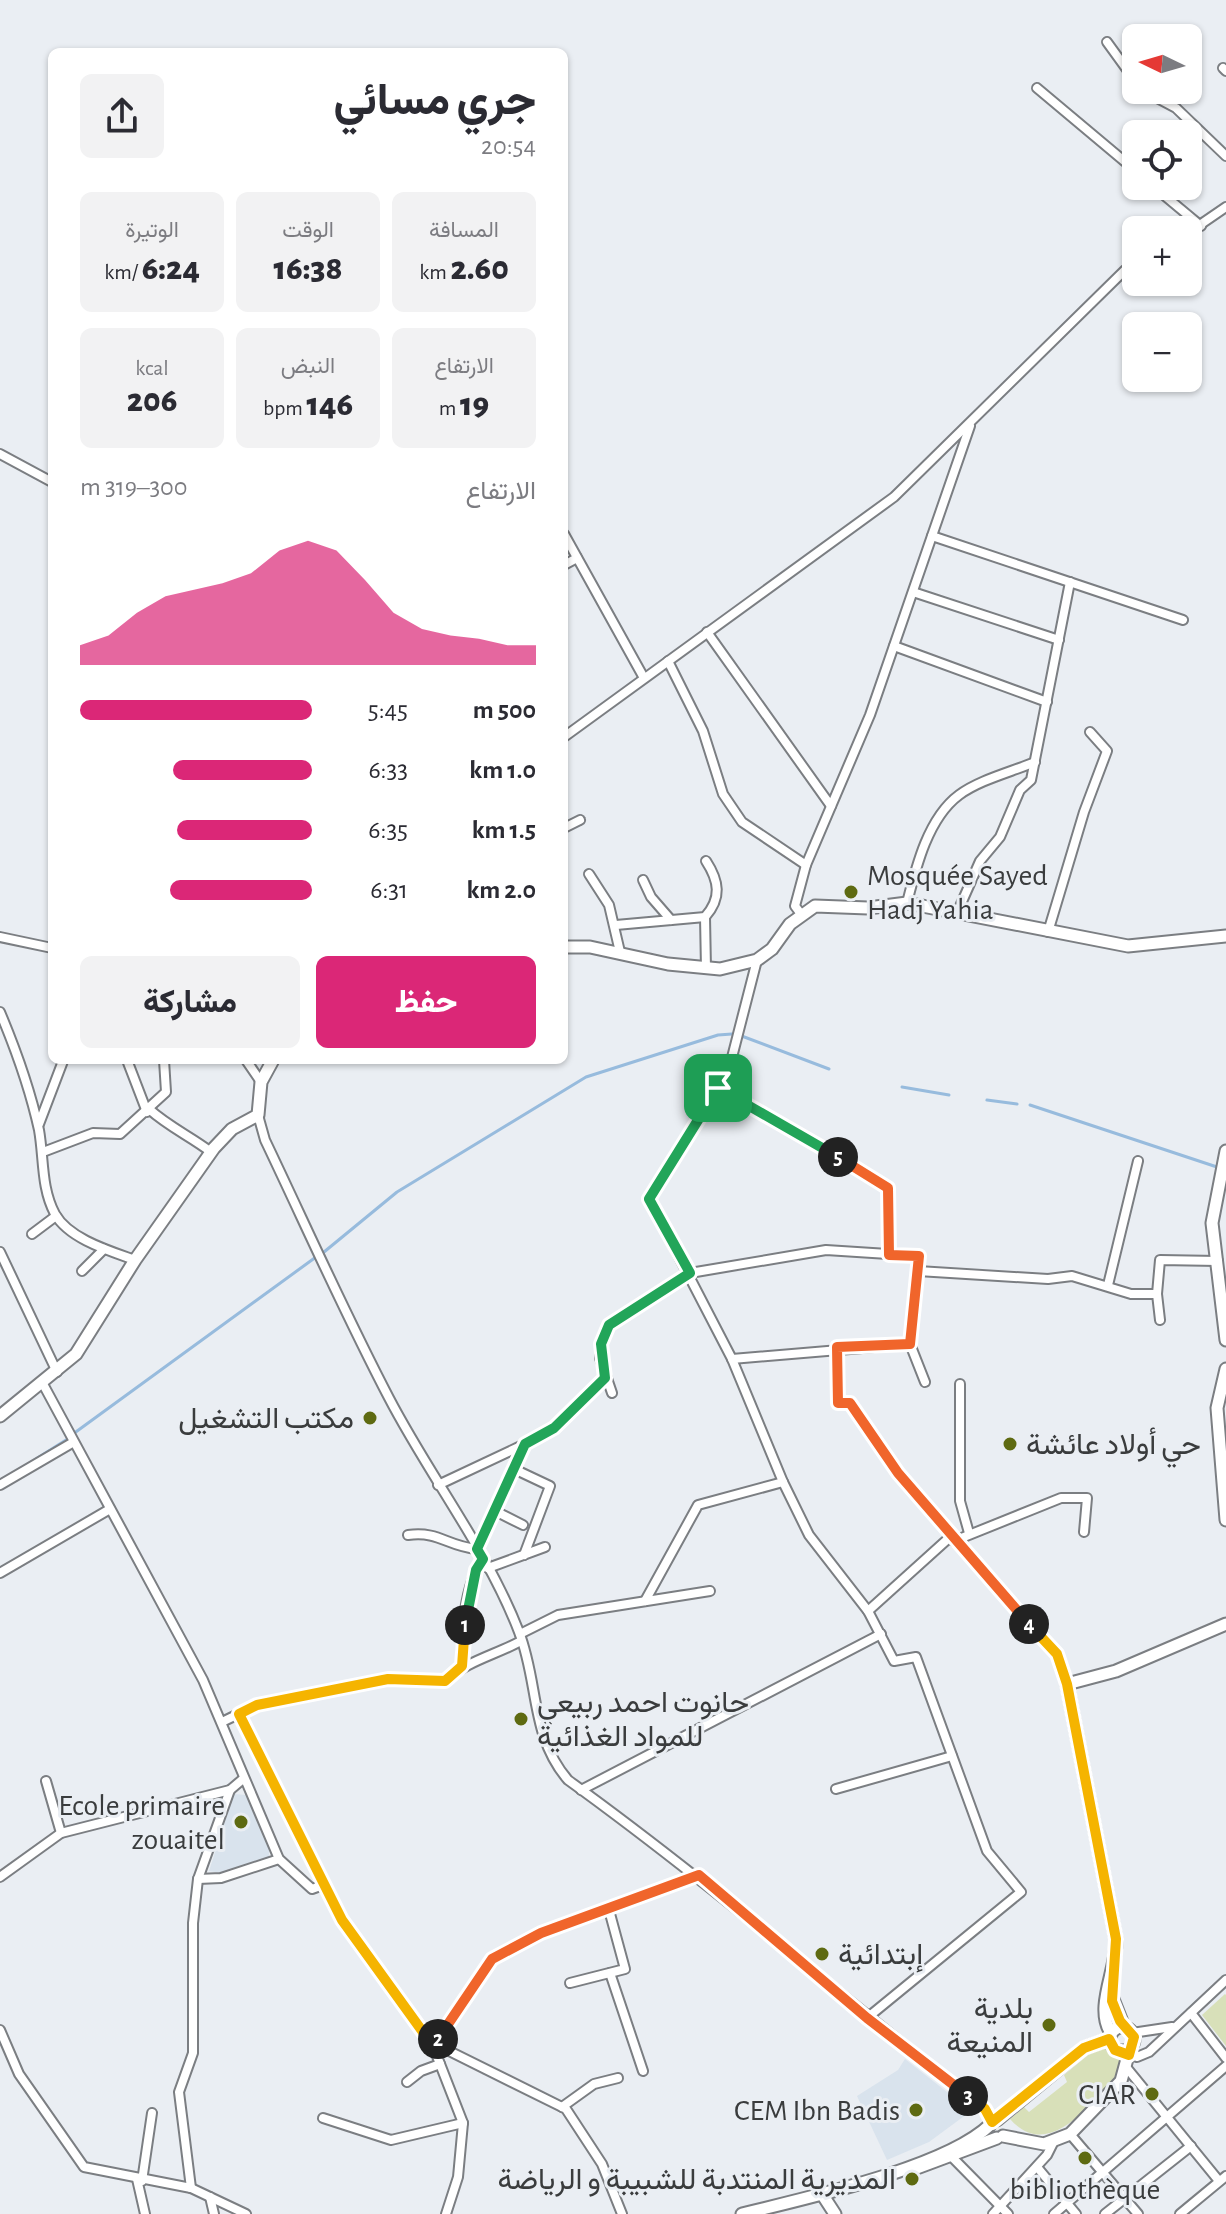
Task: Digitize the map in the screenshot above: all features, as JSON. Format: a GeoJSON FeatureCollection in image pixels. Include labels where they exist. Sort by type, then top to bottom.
{"type":"FeatureCollection","features":[{"type":"Feature","properties":{"kind":"street"},"geometry":{"type":"LineString","coordinates":[[1107,42],[1122,63]]}},
{"type":"Feature","properties":{"kind":"street"},"geometry":{"type":"LineString","coordinates":[[1037,88],[1122,159]]}},
{"type":"Feature","properties":{"kind":"street"},"geometry":{"type":"LineString","coordinates":[[1168,104],[1226,156]]}},
{"type":"Feature","properties":{"kind":"street"},"geometry":{"type":"LineString","coordinates":[[1170,200],[1189,216]]}},
{"type":"Feature","properties":{"kind":"street"},"geometry":{"type":"LineString","coordinates":[[1202,225],[1226,207]]}},
{"type":"Feature","properties":{"kind":"street"},"geometry":{"type":"LineString","coordinates":[[568,734],[894,497],[1122,277]]}},
{"type":"Feature","properties":{"kind":"street"},"geometry":{"type":"LineString","coordinates":[[801,914],[795,906],[806,865],[870,715],[971,421]]}},
{"type":"Feature","properties":{"kind":"street"},"geometry":{"type":"LineString","coordinates":[[0,454],[48,480]]}},
{"type":"Feature","properties":{"kind":"street"},"geometry":{"type":"LineString","coordinates":[[932,536],[1183,620]]}},
{"type":"Feature","properties":{"kind":"street"},"geometry":{"type":"LineString","coordinates":[[568,541],[644,678]]}},
{"type":"Feature","properties":{"kind":"street"},"geometry":{"type":"LineString","coordinates":[[568,563],[577,558]]}},
{"type":"Feature","properties":{"kind":"street"},"geometry":{"type":"LineString","coordinates":[[957,913],[980,861],[1000,837],[1020,790],[1031,780],[1070,582]]}},
{"type":"Feature","properties":{"kind":"street"},"geometry":{"type":"LineString","coordinates":[[913,592],[1059,640]]}},
{"type":"Feature","properties":{"kind":"street"},"geometry":{"type":"LineString","coordinates":[[707,632],[831,806]]}},
{"type":"Feature","properties":{"kind":"street"},"geometry":{"type":"LineString","coordinates":[[894,646],[1047,702]]}},
{"type":"Feature","properties":{"kind":"street"},"geometry":{"type":"LineString","coordinates":[[668,661],[703,731],[730,804],[742,822],[806,865]]}},
{"type":"Feature","properties":{"kind":"street"},"geometry":{"type":"LineString","coordinates":[[1048,932],[1084,812],[1107,751],[1090,732]]}},
{"type":"Feature","properties":{"kind":"street"},"geometry":{"type":"LineString","coordinates":[[907,903],[917,865],[933,828],[958,795],[1035,762]]}},
{"type":"Feature","properties":{"kind":"street"},"geometry":{"type":"LineString","coordinates":[[568,826],[580,820]]}},
{"type":"Feature","properties":{"kind":"street"},"geometry":{"type":"LineString","coordinates":[[616,925],[705,917],[715,906],[717,878],[706,861]]}},
{"type":"Feature","properties":{"kind":"street"},"geometry":{"type":"LineString","coordinates":[[589,874],[609,905],[620,952]]}},
{"type":"Feature","properties":{"kind":"street"},"geometry":{"type":"LineString","coordinates":[[643,880],[651,897],[671,920]]}},
{"type":"Feature","properties":{"kind":"street"},"geometry":{"type":"LineString","coordinates":[[867,2018],[1021,1892],[987,1851],[916,1657],[894,1661],[868,1611],[809,1535],[783,1482],[732,1359],[649,1199],[729,1069],[757,960],[801,914],[815,906],[868,908],[907,903],[1128,946],[1226,936]]}},
{"type":"Feature","properties":{"kind":"street"},"geometry":{"type":"LineString","coordinates":[[705,917],[706,969]]}},
{"type":"Feature","properties":{"kind":"street"},"geometry":{"type":"LineString","coordinates":[[0,937],[48,947]]}},
{"type":"Feature","properties":{"kind":"street"},"geometry":{"type":"LineString","coordinates":[[568,947],[620,952],[706,969],[757,960]]}},
{"type":"Feature","properties":{"kind":"street"},"geometry":{"type":"LineString","coordinates":[[0,1012],[38,1126],[44,1180],[56,1216],[74,1232],[104,1249],[135,1260]]}},
{"type":"Feature","properties":{"kind":"street"},"geometry":{"type":"LineString","coordinates":[[0,1044],[12,1041]]}},
{"type":"Feature","properties":{"kind":"street"},"geometry":{"type":"LineString","coordinates":[[38,1126],[62,1064]]}},
{"type":"Feature","properties":{"kind":"street"},"geometry":{"type":"LineString","coordinates":[[129,1064],[148,1110],[170,1128],[190,1136],[211,1152]]}},
{"type":"Feature","properties":{"kind":"street"},"geometry":{"type":"LineString","coordinates":[[43,1152],[93,1133],[116,1136],[166,1092],[164,1064]]}},
{"type":"Feature","properties":{"kind":"street"},"geometry":{"type":"LineString","coordinates":[[249,1064],[261,1082]]}},
{"type":"Feature","properties":{"kind":"street"},"geometry":{"type":"LineString","coordinates":[[271,1064],[261,1082],[258,1115],[265,1140],[382,1385],[486,1564],[521,1638],[547,1752],[568,1780],[699,1875],[867,2018],[985,2109],[993,2122],[1006,2126],[1000,2137]]}},
{"type":"Feature","properties":{"kind":"street"},"geometry":{"type":"LineString","coordinates":[[718,1088],[888,1188],[889,1255]]}},
{"type":"Feature","properties":{"kind":"street"},"geometry":{"type":"LineString","coordinates":[[0,1416],[57,1373],[76,1354],[135,1260],[211,1152],[232,1129],[258,1115]]}},
{"type":"Feature","properties":{"kind":"street"},"geometry":{"type":"LineString","coordinates":[[1226,1151],[1212,1223],[1226,1340]]}},
{"type":"Feature","properties":{"kind":"street"},"geometry":{"type":"LineString","coordinates":[[1108,1285],[1138,1161]]}},
{"type":"Feature","properties":{"kind":"street"},"geometry":{"type":"LineString","coordinates":[[32,1234],[56,1216]]}},
{"type":"Feature","properties":{"kind":"street"},"geometry":{"type":"LineString","coordinates":[[82,1271],[104,1249]]}},
{"type":"Feature","properties":{"kind":"street"},"geometry":{"type":"LineString","coordinates":[[612,1393],[605,1378],[601,1344],[609,1325],[690,1273],[826,1250],[919,1256],[910,1344],[925,1382]]}},
{"type":"Feature","properties":{"kind":"street"},"geometry":{"type":"LineString","coordinates":[[0,1252],[57,1373]]}},
{"type":"Feature","properties":{"kind":"street"},"geometry":{"type":"LineString","coordinates":[[1160,1320],[1157,1294],[1160,1260],[1218,1261]]}},
{"type":"Feature","properties":{"kind":"street"},"geometry":{"type":"LineString","coordinates":[[918,1271],[1048,1279],[1072,1276],[1131,1294],[1157,1294]]}},
{"type":"Feature","properties":{"kind":"street"},"geometry":{"type":"LineString","coordinates":[[732,1359],[837,1347],[910,1344]]}},
{"type":"Feature","properties":{"kind":"street"},"geometry":{"type":"LineString","coordinates":[[837,1347],[838,1403],[850,1403],[898,1473],[952,1539],[1057,1654],[1067,1684],[1116,1939],[1105,2016],[1110,2036],[1115,2050],[1127,2056],[1166,2116],[1223,2178],[1180,2214]]}},
{"type":"Feature","properties":{"kind":"street"},"geometry":{"type":"LineString","coordinates":[[1226,1369],[1217,1408],[1226,1520]]}},
{"type":"Feature","properties":{"kind":"street"},"geometry":{"type":"LineString","coordinates":[[438,1485],[554,1428],[605,1378]]}},
{"type":"Feature","properties":{"kind":"street"},"geometry":{"type":"LineString","coordinates":[[43,1384],[72,1443],[203,1680],[279,1859],[312,1889],[323,1885]]}},
{"type":"Feature","properties":{"kind":"street"},"geometry":{"type":"LineString","coordinates":[[960,1384],[960,1501],[969,1533]]}},
{"type":"Feature","properties":{"kind":"street"},"geometry":{"type":"LineString","coordinates":[[0,1485],[72,1443]]}},
{"type":"Feature","properties":{"kind":"street"},"geometry":{"type":"LineString","coordinates":[[477,1549],[525,1444]]}},
{"type":"Feature","properties":{"kind":"street"},"geometry":{"type":"LineString","coordinates":[[514,1469],[550,1486],[524,1555]]}},
{"type":"Feature","properties":{"kind":"street"},"geometry":{"type":"LineString","coordinates":[[645,1601],[698,1505],[783,1482]]}},
{"type":"Feature","properties":{"kind":"street"},"geometry":{"type":"LineString","coordinates":[[868,1611],[952,1539],[1061,1498],[1087,1498],[1084,1532]]}},
{"type":"Feature","properties":{"kind":"street"},"geometry":{"type":"LineString","coordinates":[[0,1573],[110,1509]]}},
{"type":"Feature","properties":{"kind":"street"},"geometry":{"type":"LineString","coordinates":[[495,1511],[523,1525]]}},
{"type":"Feature","properties":{"kind":"street"},"geometry":{"type":"LineString","coordinates":[[408,1535],[429,1532],[456,1547],[477,1549]]}},
{"type":"Feature","properties":{"kind":"street"},"geometry":{"type":"LineString","coordinates":[[462,1666],[462,1641],[476,1570],[486,1564],[545,1547]]}},
{"type":"Feature","properties":{"kind":"street"},"geometry":{"type":"LineString","coordinates":[[222,1722],[257,1705],[388,1679],[445,1681],[462,1666],[492,1657],[558,1615],[710,1591]]}},
{"type":"Feature","properties":{"kind":"street"},"geometry":{"type":"LineString","coordinates":[[1067,1684],[1116,1671],[1226,1624]]}},
{"type":"Feature","properties":{"kind":"street"},"geometry":{"type":"LineString","coordinates":[[581,1790],[881,1634]]}},
{"type":"Feature","properties":{"kind":"street"},"geometry":{"type":"LineString","coordinates":[[239,1714],[342,1920],[434,2045],[463,2123],[458,2177],[446,2214]]}},
{"type":"Feature","properties":{"kind":"street"},"geometry":{"type":"LineString","coordinates":[[836,1789],[952,1756]]}},
{"type":"Feature","properties":{"kind":"street"},"geometry":{"type":"LineString","coordinates":[[0,1877],[61,1833],[230,1790],[243,1779]]}},
{"type":"Feature","properties":{"kind":"street"},"geometry":{"type":"LineString","coordinates":[[46,1781],[61,1833]]}},
{"type":"Feature","properties":{"kind":"street"},"geometry":{"type":"LineString","coordinates":[[191,2188],[179,2092],[193,2053],[193,1923],[198,1879],[230,1790]]}},
{"type":"Feature","properties":{"kind":"street"},"geometry":{"type":"LineString","coordinates":[[198,1879],[221,1878],[279,1859]]}},
{"type":"Feature","properties":{"kind":"street"},"geometry":{"type":"LineString","coordinates":[[434,2045],[492,1959],[541,1933],[699,1875]]}},
{"type":"Feature","properties":{"kind":"street"},"geometry":{"type":"LineString","coordinates":[[570,1983],[625,1969],[609,1910]]}},
{"type":"Feature","properties":{"kind":"street"},"geometry":{"type":"LineString","coordinates":[[610,1973],[643,2071]]}},
{"type":"Feature","properties":{"kind":"street"},"geometry":{"type":"LineString","coordinates":[[1127,2056],[1149,2052],[1226,1982]]}},
{"type":"Feature","properties":{"kind":"street"},"geometry":{"type":"LineString","coordinates":[[742,2214],[822,2194],[1000,2137],[1038,2143],[1054,2141],[1070,2134],[1118,2084],[1134,2041],[1114,2008],[1110,1986]]}},
{"type":"Feature","properties":{"kind":"street"},"geometry":{"type":"LineString","coordinates":[[1191,2013],[1226,2058]]}},
{"type":"Feature","properties":{"kind":"street"},"geometry":{"type":"LineString","coordinates":[[949,2154],[1084,2048],[1128,2030],[1176,2025]]}},
{"type":"Feature","properties":{"kind":"street"},"geometry":{"type":"LineString","coordinates":[[0,2030],[19,2074],[84,2167],[191,2188],[246,2214]]}},
{"type":"Feature","properties":{"kind":"street"},"geometry":{"type":"LineString","coordinates":[[434,2045],[562,2107],[602,2164],[622,2214]]}},
{"type":"Feature","properties":{"kind":"street"},"geometry":{"type":"LineString","coordinates":[[407,2082],[421,2071],[440,2064]]}},
{"type":"Feature","properties":{"kind":"street"},"geometry":{"type":"LineString","coordinates":[[1054,2214],[1226,2066]]}},
{"type":"Feature","properties":{"kind":"street"},"geometry":{"type":"LineString","coordinates":[[562,2107],[594,2084],[618,2078]]}},
{"type":"Feature","properties":{"kind":"street"},"geometry":{"type":"LineString","coordinates":[[145,2214],[140,2180],[152,2113]]}},
{"type":"Feature","properties":{"kind":"street"},"geometry":{"type":"LineString","coordinates":[[323,2118],[391,2140],[463,2123]]}},
{"type":"Feature","properties":{"kind":"street"},"geometry":{"type":"LineString","coordinates":[[1070,2134],[1138,2214]]}},
{"type":"Feature","properties":{"kind":"street"},"geometry":{"type":"LineString","coordinates":[[993,2214],[1037,2167],[1054,2141]]}},
{"type":"Feature","properties":{"kind":"street"},"geometry":{"type":"LineString","coordinates":[[1105,2214],[1191,2146]]}},
{"type":"Feature","properties":{"kind":"street"},"geometry":{"type":"LineString","coordinates":[[949,2154],[1008,2214]]}},
{"type":"Feature","properties":{"kind":"street"},"geometry":{"type":"LineString","coordinates":[[1037,2167],[1076,2214]]}},
{"type":"Feature","properties":{"kind":"street"},"geometry":{"type":"LineString","coordinates":[[822,2194],[835,2214]]}},
{"type":"Feature","properties":{"kind":"street"},"geometry":{"type":"LineString","coordinates":[[210,2197],[214,2214]]}},
{"type":"Feature","properties":{"kind":"shaded area","name":"Ecole primaire zouaitel"},"geometry":{"type":"Polygon","coordinates":[[[234,1794],[246,1795],[269,1850],[269,1858],[221,1873],[209,1871],[234,1794]]]}},
{"type":"Feature","properties":{"kind":"shaded area","name":"CEM Ibn Badis"},"geometry":{"type":"Polygon","coordinates":[[[905,2059],[971,2111],[929,2142],[887,2160],[857,2096],[898,2070],[905,2059]]]}},
{"type":"Feature","properties":{"kind":"green space"},"geometry":{"type":"Polygon","coordinates":[[[1226,1995],[1226,2046],[1202,2015],[1226,1995]]]}},
{"type":"Feature","properties":{"kind":"green space"},"geometry":{"type":"Polygon","coordinates":[[[1096,2048],[1106,2048],[1120,2059],[1120,2075],[1069,2124],[1054,2132],[1040,2134],[1025,2131],[1010,2119],[1024,2107],[1029,2112],[1067,2082],[1064,2075],[1096,2048]]]}},
{"type":"Feature","properties":{"kind":"waterway"},"geometry":{"type":"LineString","coordinates":[[324,1252],[397,1192],[586,1077],[718,1035],[732,1034]]}},
{"type":"Feature","properties":{"kind":"waterway"},"geometry":{"type":"LineString","coordinates":[[739,1035],[829,1069]]}},
{"type":"Feature","properties":{"kind":"waterway"},"geometry":{"type":"LineString","coordinates":[[902,1087],[949,1095]]}},
{"type":"Feature","properties":{"kind":"waterway"},"geometry":{"type":"LineString","coordinates":[[987,1100],[1017,1104]]}},
{"type":"Feature","properties":{"kind":"waterway"},"geometry":{"type":"LineString","coordinates":[[1030,1105],[1220,1168]]}},
{"type":"Feature","properties":{"kind":"waterway"},"geometry":{"type":"LineString","coordinates":[[73,1434],[316,1257]]}},
{"type":"Feature","properties":{"kind":"waterway"},"geometry":{"type":"LineString","coordinates":[[28,1464],[66,1440]]}},
{"type":"Feature","properties":{"kind":"place","name":"Mosquée Sayed Hadj Yahia"},"geometry":{"type":"Point","coordinates":[851,892]}},
{"type":"Feature","properties":{"kind":"place","name":"مكتب التشغيل"},"geometry":{"type":"Point","coordinates":[370,1418]}},
{"type":"Feature","properties":{"kind":"place","name":"حي أولاد عائشة"},"geometry":{"type":"Point","coordinates":[1010,1444]}},
{"type":"Feature","properties":{"kind":"place","name":"حانوت احمد ربيعي للمواد الغذائية"},"geometry":{"type":"Point","coordinates":[521,1719]}},
{"type":"Feature","properties":{"kind":"place","name":"Ecole primaire zouaitel"},"geometry":{"type":"Point","coordinates":[241,1822]}},
{"type":"Feature","properties":{"kind":"place","name":"إبتدائية"},"geometry":{"type":"Point","coordinates":[822,1954]}},
{"type":"Feature","properties":{"kind":"place","name":"بلدية المنيعة"},"geometry":{"type":"Point","coordinates":[1049,2025]}},
{"type":"Feature","properties":{"kind":"place","name":"CIAR"},"geometry":{"type":"Point","coordinates":[1152,2094]}},
{"type":"Feature","properties":{"kind":"place","name":"CEM Ibn Badis"},"geometry":{"type":"Point","coordinates":[916,2110]}},
{"type":"Feature","properties":{"kind":"place","name":"bibliothèque"},"geometry":{"type":"Point","coordinates":[1085,2158]}},
{"type":"Feature","properties":{"kind":"place","name":"المديرية المنتدبة للشبيبة و الرياضة"},"geometry":{"type":"Point","coordinates":[912,2179]}},
{"type":"Feature","properties":{"kind":"route"},"geometry":{"type":"LineString","coordinates":[[718,1088],[888,1188],[889,1255],[919,1256],[910,1344],[837,1347],[835,1378],[838,1403],[850,1403],[898,1473],[950,1537],[1057,1654],[1067,1684],[1116,1939],[1116,1963],[1110,1986],[1112,2001],[1120,2021],[1130,2030],[1134,2041],[1129,2055],[1115,2050],[1109,2039],[1084,2048],[992,2122],[985,2109],[867,2018],[699,1875],[541,1933],[492,1959],[479,1973],[433,2046],[342,1920],[239,1714],[257,1705],[388,1679],[445,1681],[462,1666],[462,1641],[476,1570],[483,1559],[477,1549],[525,1444],[554,1428],[605,1378],[600,1358],[601,1344],[609,1325],[690,1273],[649,1199],[718,1088]]}}]}
